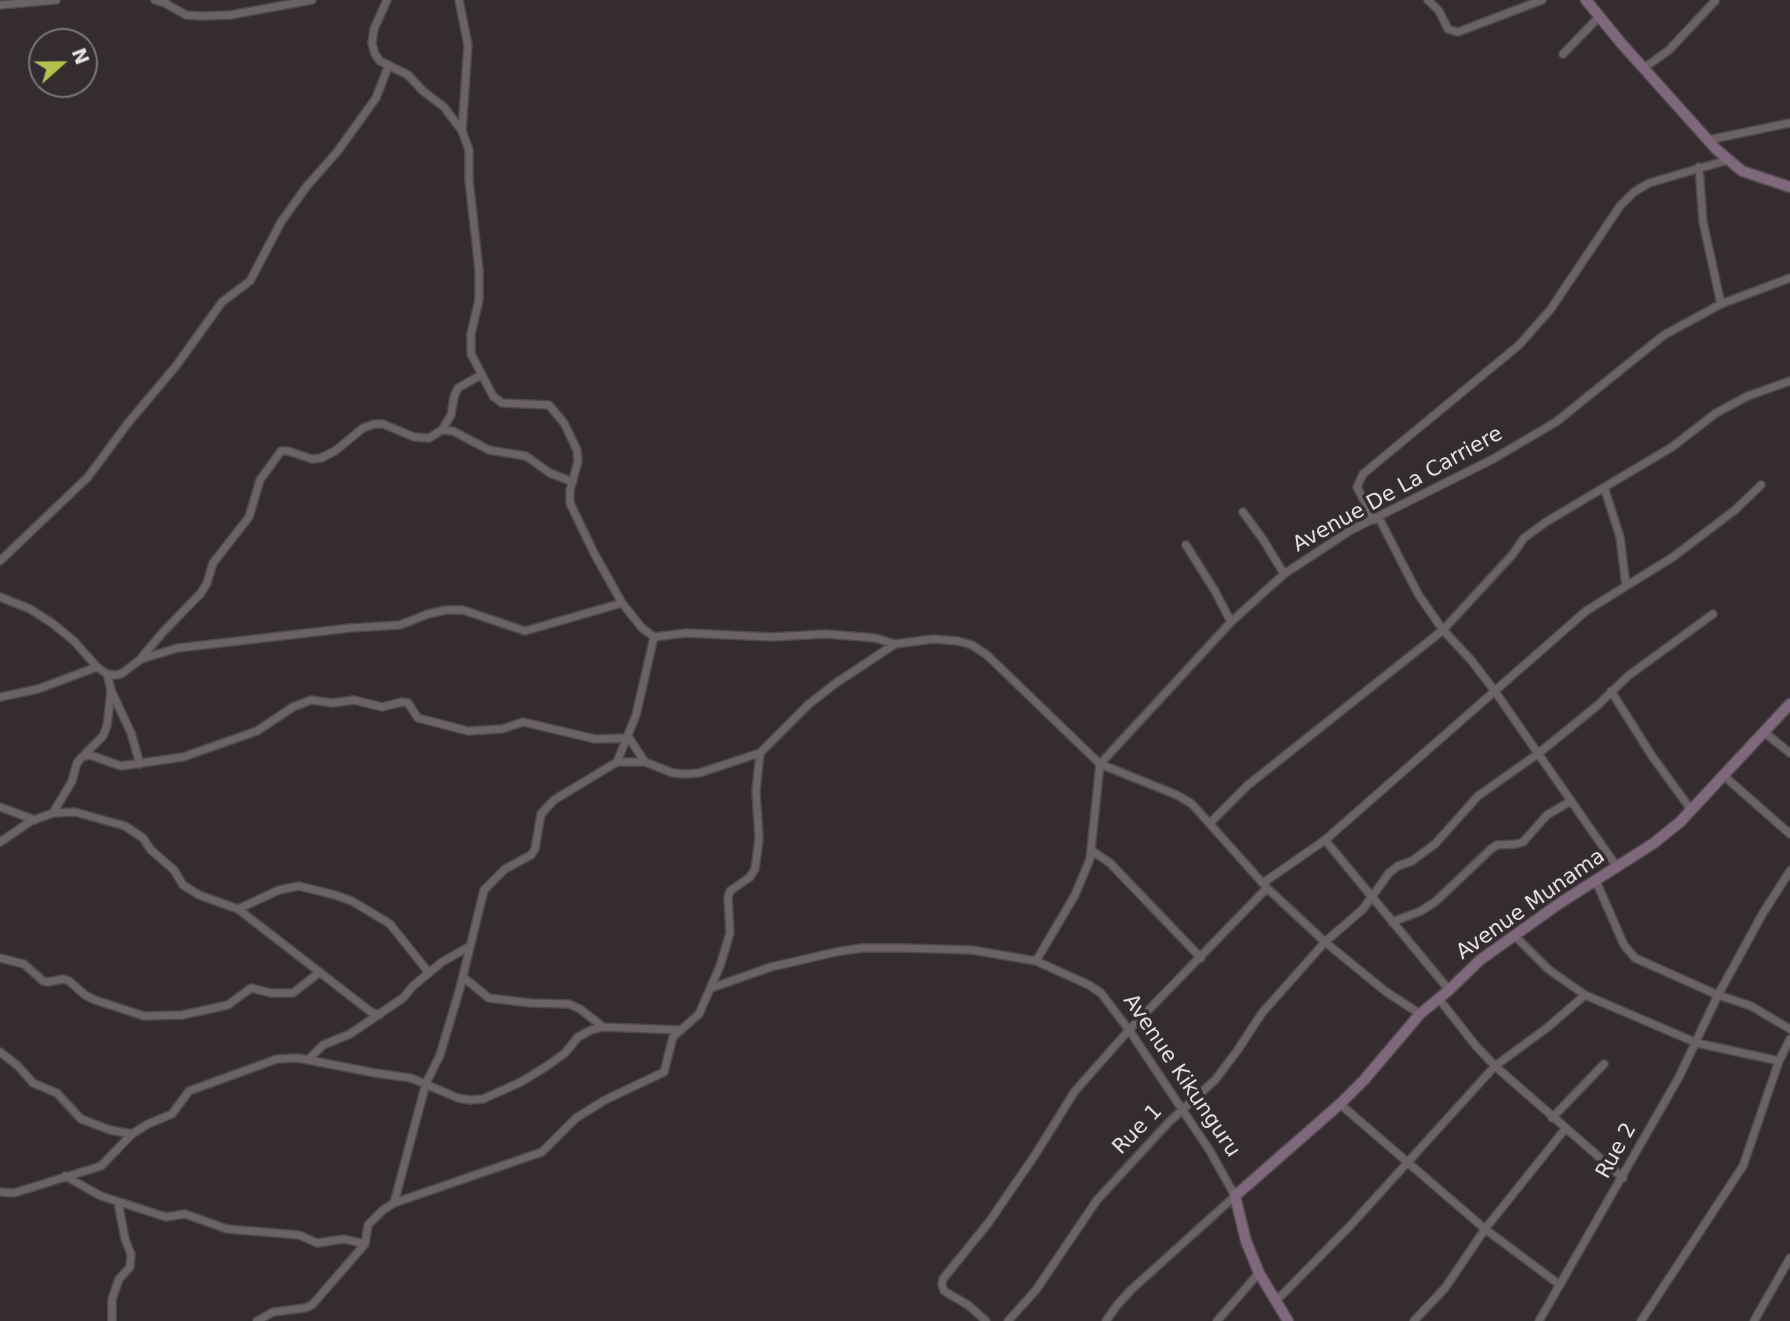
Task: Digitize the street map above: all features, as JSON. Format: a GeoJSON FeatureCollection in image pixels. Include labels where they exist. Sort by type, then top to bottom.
{"type":"FeatureCollection","features":[{"type":"Feature","properties":{"kind":"street"},"geometry":{"type":"LineString","coordinates":[[0,5],[56,0]]}},
{"type":"Feature","properties":{"kind":"street"},"geometry":{"type":"LineString","coordinates":[[155,0],[186,15],[208,16],[312,0]]}},
{"type":"Feature","properties":{"kind":"street"},"geometry":{"type":"LineString","coordinates":[[387,0],[373,29],[372,43],[380,61],[408,75],[444,107],[462,131],[469,150],[469,180],[479,270],[479,300],[471,334],[471,354],[493,396],[502,403],[542,403],[550,405],[558,412],[577,450],[578,461],[570,503],[622,603],[642,628],[654,637],[686,633],[743,636],[826,634],[875,638],[895,644],[933,639],[972,645],[987,655],[1100,764],[1177,795],[1192,804],[1265,886],[1325,943],[1385,991],[1420,1014]]}},
{"type":"Feature","properties":{"kind":"street"},"geometry":{"type":"LineString","coordinates":[[458,0],[468,45],[462,131]]}},
{"type":"Feature","properties":{"kind":"street"},"geometry":{"type":"LineString","coordinates":[[1428,0],[1439,11],[1448,29],[1458,32],[1542,0]]}},
{"type":"Feature","properties":{"kind":"street"},"geometry":{"type":"LineString","coordinates":[[1586,0],[1708,141],[1728,160],[1742,171],[1790,187]]}},
{"type":"Feature","properties":{"kind":"street"},"geometry":{"type":"LineString","coordinates":[[1644,68],[1669,50],[1715,1]]}},
{"type":"Feature","properties":{"kind":"street"},"geometry":{"type":"LineString","coordinates":[[1563,54],[1599,17]]}},
{"type":"Feature","properties":{"kind":"street"},"geometry":{"type":"LineString","coordinates":[[0,561],[88,477],[128,423],[176,366],[222,302],[250,281],[281,222],[376,98],[388,67]]}},
{"type":"Feature","properties":{"kind":"street"},"geometry":{"type":"LineString","coordinates":[[1708,141],[1790,123]]}},
{"type":"Feature","properties":{"kind":"street"},"geometry":{"type":"LineString","coordinates":[[1616,867],[1539,753],[1471,660],[1443,630],[1418,594],[1357,487],[1363,474],[1519,345],[1550,310],[1606,226],[1634,192],[1648,183],[1728,160]]}},
{"type":"Feature","properties":{"kind":"street"},"geometry":{"type":"LineString","coordinates":[[1699,167],[1703,222],[1721,304]]}},
{"type":"Feature","properties":{"kind":"street","name":"Avenue De La Carriere"},"geometry":{"type":"LineString","coordinates":[[1100,764],[1231,622],[1284,574],[1328,544],[1493,459],[1556,422],[1664,335],[1721,304],[1790,278]]}},
{"type":"Feature","properties":{"kind":"street"},"geometry":{"type":"LineString","coordinates":[[0,597],[52,623],[107,674],[121,674],[141,659],[201,593],[213,563],[249,517],[260,480],[281,451],[288,450],[312,459],[321,458],[335,451],[362,428],[374,424],[383,424],[414,437],[429,438],[442,430],[451,415],[458,388],[481,375]]}},
{"type":"Feature","properties":{"kind":"street"},"geometry":{"type":"LineString","coordinates":[[1210,823],[1248,785],[1443,630],[1524,538],[1569,506],[1672,447],[1716,413],[1748,396],[1790,381]]}},
{"type":"Feature","properties":{"kind":"street"},"geometry":{"type":"LineString","coordinates":[[442,430],[453,430],[489,450],[526,456],[550,472],[573,482]]}},
{"type":"Feature","properties":{"kind":"street"},"geometry":{"type":"LineString","coordinates":[[986,1321],[968,1305],[944,1291],[943,1279],[989,1222],[1075,1091],[1129,1030],[1201,958],[1265,886],[1325,840],[1587,611],[1682,550],[1735,510],[1761,485]]}},
{"type":"Feature","properties":{"kind":"street"},"geometry":{"type":"LineString","coordinates":[[1604,487],[1620,537],[1626,586]]}},
{"type":"Feature","properties":{"kind":"street"},"geometry":{"type":"LineString","coordinates":[[1243,512],[1284,574]]}},
{"type":"Feature","properties":{"kind":"street"},"geometry":{"type":"LineString","coordinates":[[1186,545],[1231,622]]}},
{"type":"Feature","properties":{"kind":"street"},"geometry":{"type":"LineString","coordinates":[[141,659],[198,645],[400,625],[446,610],[463,610],[525,631],[622,603]]}},
{"type":"Feature","properties":{"kind":"street","name":"Rue 1"},"geometry":{"type":"LineString","coordinates":[[1008,1321],[1036,1290],[1097,1200],[1214,1080],[1262,1013],[1325,943],[1363,909],[1393,869],[1412,861],[1434,844],[1478,796],[1539,753],[1598,705],[1611,691],[1713,614]]}},
{"type":"Feature","properties":{"kind":"street"},"geometry":{"type":"LineString","coordinates":[[617,762],[629,738],[636,715],[654,637]]}},
{"type":"Feature","properties":{"kind":"street"},"geometry":{"type":"LineString","coordinates":[[394,1203],[426,1083],[440,1055],[463,977],[484,890],[505,869],[531,855],[535,849],[541,814],[554,800],[617,762],[645,762],[673,773],[685,774],[699,773],[760,753],[836,682],[895,644]]}},
{"type":"Feature","properties":{"kind":"street"},"geometry":{"type":"LineString","coordinates":[[0,696],[38,689],[97,667]]}},
{"type":"Feature","properties":{"kind":"street"},"geometry":{"type":"LineString","coordinates":[[107,674],[111,690],[131,733],[140,764]]}},
{"type":"Feature","properties":{"kind":"street"},"geometry":{"type":"LineString","coordinates":[[53,813],[72,781],[77,763],[103,736],[107,726],[111,690]]}},
{"type":"Feature","properties":{"kind":"street"},"geometry":{"type":"LineString","coordinates":[[1611,691],[1652,756],[1692,811]]}},
{"type":"Feature","properties":{"kind":"street"},"geometry":{"type":"LineString","coordinates":[[82,757],[90,755],[121,766],[183,757],[224,745],[257,731],[293,707],[312,700],[333,703],[354,700],[382,707],[408,703],[418,718],[468,731],[502,729],[523,722],[595,739],[629,738]]}},
{"type":"Feature","properties":{"kind":"street","name":"Avenue Munama"},"geometry":{"type":"LineString","coordinates":[[1235,1196],[1340,1104],[1420,1014],[1450,990],[1480,960],[1560,903],[1654,843],[1692,811],[1790,704]]}},
{"type":"Feature","properties":{"kind":"street"},"geometry":{"type":"LineString","coordinates":[[1764,732],[1790,752]]}},
{"type":"Feature","properties":{"kind":"street"},"geometry":{"type":"LineString","coordinates":[[629,738],[645,762]]}},
{"type":"Feature","properties":{"kind":"street"},"geometry":{"type":"LineString","coordinates":[[257,1321],[273,1312],[312,1305],[365,1244],[368,1225],[383,1209],[542,1152],[576,1118],[605,1100],[664,1072],[673,1037],[699,1014],[711,988],[730,933],[730,891],[750,877],[755,869],[759,839],[756,791],[760,753]]}},
{"type":"Feature","properties":{"kind":"street"},"geometry":{"type":"LineString","coordinates":[[1036,961],[1075,895],[1093,851],[1100,764]]}},
{"type":"Feature","properties":{"kind":"street"},"geometry":{"type":"LineString","coordinates":[[1724,776],[1790,834]]}},
{"type":"Feature","properties":{"kind":"street"},"geometry":{"type":"LineString","coordinates":[[1392,922],[1421,911],[1435,902],[1491,849],[1497,845],[1523,842],[1547,815],[1571,801]]}},
{"type":"Feature","properties":{"kind":"street"},"geometry":{"type":"LineString","coordinates":[[0,807],[36,820]]}},
{"type":"Feature","properties":{"kind":"street"},"geometry":{"type":"LineString","coordinates":[[0,842],[53,813],[75,811],[125,826],[143,838],[190,891],[238,909],[371,1012],[379,1015]]}},
{"type":"Feature","properties":{"kind":"street"},"geometry":{"type":"LineString","coordinates":[[1325,840],[1450,990]]}},
{"type":"Feature","properties":{"kind":"street"},"geometry":{"type":"LineString","coordinates":[[1093,851],[1110,863],[1201,958]]}},
{"type":"Feature","properties":{"kind":"street","name":"Rue 2"},"geometry":{"type":"LineString","coordinates":[[1539,1321],[1623,1178],[1697,1043],[1718,995],[1763,913],[1790,871]]}},
{"type":"Feature","properties":{"kind":"street"},"geometry":{"type":"LineString","coordinates":[[1596,881],[1628,952],[1673,976],[1751,1006],[1790,1029]]}},
{"type":"Feature","properties":{"kind":"street"},"geometry":{"type":"LineString","coordinates":[[238,909],[279,890],[299,886],[335,895],[352,901],[390,924],[429,973]]}},
{"type":"Feature","properties":{"kind":"street"},"geometry":{"type":"LineString","coordinates":[[1514,935],[1548,969],[1585,995],[1697,1043],[1779,1061]]}},
{"type":"Feature","properties":{"kind":"street"},"geometry":{"type":"LineString","coordinates":[[309,1059],[323,1045],[350,1034],[379,1015],[403,998],[442,962],[470,946]]}},
{"type":"Feature","properties":{"kind":"street","name":"Avenue Kikunguru"},"geometry":{"type":"LineString","coordinates":[[711,988],[772,967],[862,948],[972,950],[1036,961],[1089,985],[1101,993],[1129,1030],[1216,1161],[1235,1196],[1246,1241],[1259,1273],[1288,1321]]}},
{"type":"Feature","properties":{"kind":"street"},"geometry":{"type":"LineString","coordinates":[[0,958],[24,964],[43,981],[69,981],[95,1000],[144,1016],[181,1015],[228,1005],[251,988],[281,994],[293,993],[320,972]]}},
{"type":"Feature","properties":{"kind":"street"},"geometry":{"type":"LineString","coordinates":[[463,977],[489,998],[569,1004],[603,1027]]}},
{"type":"Feature","properties":{"kind":"street"},"geometry":{"type":"LineString","coordinates":[[1275,1302],[1349,1227],[1494,1066],[1548,1027],[1585,995]]}},
{"type":"Feature","properties":{"kind":"street"},"geometry":{"type":"LineString","coordinates":[[1439,999],[1494,1066],[1623,1178]]}},
{"type":"Feature","properties":{"kind":"street"},"geometry":{"type":"LineString","coordinates":[[0,1192],[14,1193],[101,1166],[132,1134],[172,1114],[189,1091],[277,1059],[309,1059],[411,1078],[458,1098],[482,1098],[530,1077],[565,1053],[578,1037],[591,1030],[603,1027],[679,1030]]}},
{"type":"Feature","properties":{"kind":"street"},"geometry":{"type":"LineString","coordinates":[[1641,1321],[1743,1166],[1779,1061],[1790,1039]]}},
{"type":"Feature","properties":{"kind":"street"},"geometry":{"type":"LineString","coordinates":[[0,1052],[18,1066],[33,1083],[57,1093],[80,1119],[110,1130],[132,1134]]}},
{"type":"Feature","properties":{"kind":"street"},"geometry":{"type":"LineString","coordinates":[[1552,1118],[1604,1064]]}},
{"type":"Feature","properties":{"kind":"street"},"geometry":{"type":"LineString","coordinates":[[1340,1104],[1485,1229],[1560,1285]]}},
{"type":"Feature","properties":{"kind":"street"},"geometry":{"type":"LineString","coordinates":[[1414,1321],[1445,1288],[1485,1229],[1565,1129]]}},
{"type":"Feature","properties":{"kind":"street"},"geometry":{"type":"LineString","coordinates":[[65,1176],[101,1196],[166,1217],[190,1214],[227,1229],[299,1235],[317,1242],[344,1239],[365,1244]]}},
{"type":"Feature","properties":{"kind":"street"},"geometry":{"type":"LineString","coordinates":[[1105,1321],[1132,1289],[1235,1196]]}},
{"type":"Feature","properties":{"kind":"street"},"geometry":{"type":"LineString","coordinates":[[112,1321],[112,1300],[119,1279],[130,1267],[131,1254],[125,1240],[118,1202]]}},
{"type":"Feature","properties":{"kind":"street"},"geometry":{"type":"LineString","coordinates":[[1754,1321],[1790,1258]]}},
{"type":"Feature","properties":{"kind":"street"},"geometry":{"type":"LineString","coordinates":[[1217,1321],[1259,1273]]}}]}
